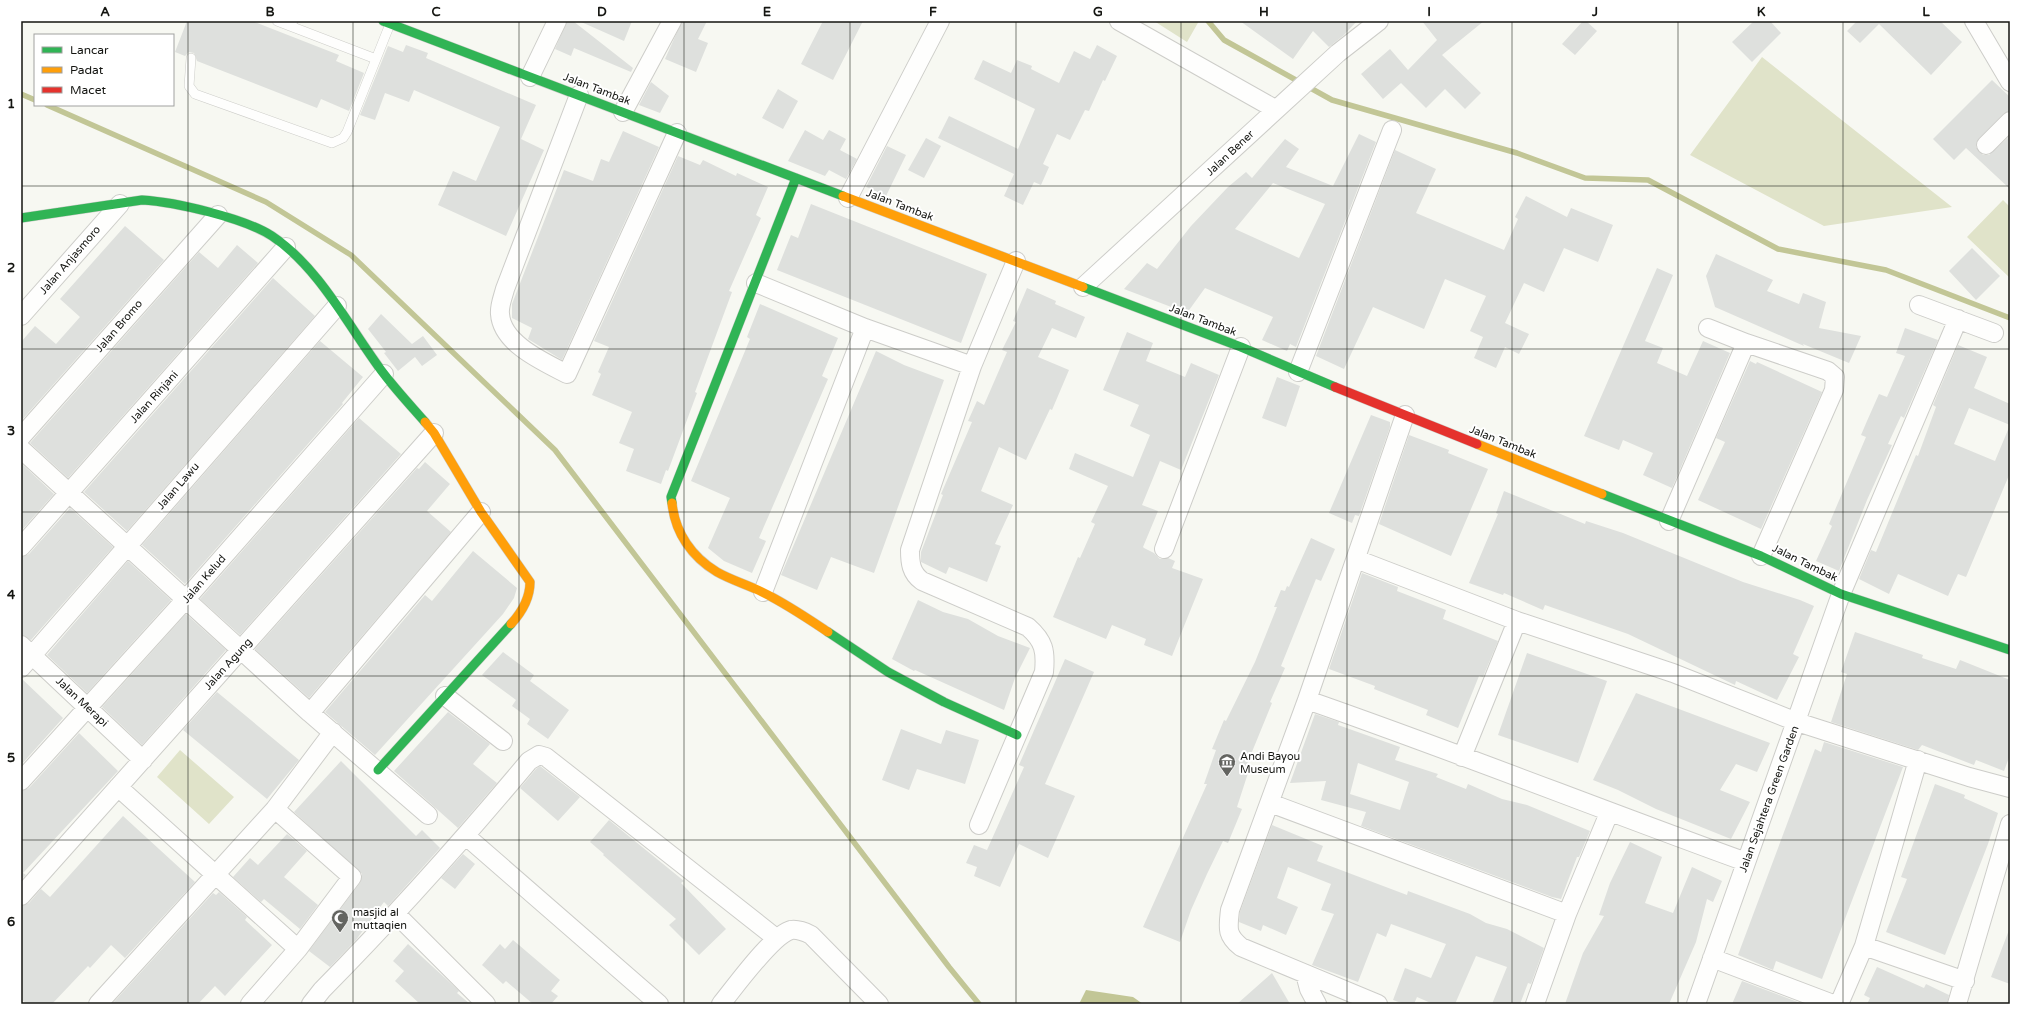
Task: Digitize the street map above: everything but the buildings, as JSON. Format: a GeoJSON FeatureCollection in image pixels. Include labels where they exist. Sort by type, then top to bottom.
{"type":"FeatureCollection","features":[{"type":"Feature","properties":{"kind":"street"},"geometry":{"type":"LineString","coordinates":[[530,77],[557,21]]}},
{"type":"Feature","properties":{"kind":"street"},"geometry":{"type":"LineString","coordinates":[[623,112],[672,21]]}},
{"type":"Feature","properties":{"kind":"street"},"geometry":{"type":"LineString","coordinates":[[848,198],[940,21]]}},
{"type":"Feature","properties":{"kind":"street"},"geometry":{"type":"LineString","coordinates":[[1119,21],[1275,109]]}},
{"type":"Feature","properties":{"kind":"street","name":"Jalan Bener"},"geometry":{"type":"LineString","coordinates":[[1084,287],[1252,133],[1275,109],[1300,89],[1338,53],[1379,21]]}},
{"type":"Feature","properties":{"kind":"street"},"geometry":{"type":"LineString","coordinates":[[1974,21],[2010,82]]}},
{"type":"Feature","properties":{"kind":"street","name":"Jalan Tambak"},"geometry":{"type":"LineString","coordinates":[[387,22],[1241,347],[1298,372],[1669,521],[1761,556],[1842,594],[2010,650]]}},
{"type":"Feature","properties":{"kind":"street"},"geometry":{"type":"LineString","coordinates":[[579,95],[504,289],[500,315],[509,334],[520,346],[567,374],[677,132]]}},
{"type":"Feature","properties":{"kind":"street"},"geometry":{"type":"LineString","coordinates":[[1986,145],[2010,121]]}},
{"type":"Feature","properties":{"kind":"street"},"geometry":{"type":"LineString","coordinates":[[1298,372],[1392,130]]}},
{"type":"Feature","properties":{"kind":"street"},"geometry":{"type":"LineString","coordinates":[[796,178],[671,497],[673,513],[681,536],[692,552],[717,572],[763,592],[796,611],[888,672],[944,702],[1018,736]]}},
{"type":"Feature","properties":{"kind":"street"},"geometry":{"type":"LineString","coordinates":[[21,218],[142,200],[161,201],[241,221],[272,236],[286,247],[320,282],[384,374],[434,432],[481,512],[530,582],[530,592],[528,601],[513,622],[378,770]]}},
{"type":"Feature","properties":{"kind":"street","name":"Jalan Anjasmoro"},"geometry":{"type":"LineString","coordinates":[[21,316],[120,204]]}},
{"type":"Feature","properties":{"kind":"street","name":"Jalan Bromo"},"geometry":{"type":"LineString","coordinates":[[21,437],[218,215]]}},
{"type":"Feature","properties":{"kind":"street","name":"Jalan Rinjani"},"geometry":{"type":"LineString","coordinates":[[21,547],[286,247]]}},
{"type":"Feature","properties":{"kind":"street"},"geometry":{"type":"LineString","coordinates":[[979,825],[1044,672],[1043,648],[1039,636],[1028,627],[1013,619],[922,581],[915,576],[910,561],[910,550],[972,366],[1016,261]]}},
{"type":"Feature","properties":{"kind":"street"},"geometry":{"type":"LineString","coordinates":[[756,283],[865,328],[972,366]]}},
{"type":"Feature","properties":{"kind":"street"},"geometry":{"type":"LineString","coordinates":[[1919,305],[1994,333]]}},
{"type":"Feature","properties":{"kind":"street","name":"Jalan Lawu"},"geometry":{"type":"LineString","coordinates":[[25,656],[126,545],[337,306]]}},
{"type":"Feature","properties":{"kind":"street","name":"Jalan Sejahtera Green Garden"},"geometry":{"type":"LineString","coordinates":[[1696,1004],[1842,594],[1958,319]]}},
{"type":"Feature","properties":{"kind":"street"},"geometry":{"type":"LineString","coordinates":[[763,592],[865,328]]}},
{"type":"Feature","properties":{"kind":"street"},"geometry":{"type":"LineString","coordinates":[[1708,328],[1746,343],[1828,371],[1835,378],[1834,390],[1761,556]]}},
{"type":"Feature","properties":{"kind":"street"},"geometry":{"type":"LineString","coordinates":[[1669,521],[1746,343]]}},
{"type":"Feature","properties":{"kind":"street"},"geometry":{"type":"LineString","coordinates":[[1164,549],[1241,347]]}},
{"type":"Feature","properties":{"kind":"street","name":"Jalan Kelud"},"geometry":{"type":"LineString","coordinates":[[21,782],[87,707],[186,599],[384,374]]}},
{"type":"Feature","properties":{"kind":"street"},"geometry":{"type":"LineString","coordinates":[[1378,1004],[1241,947],[1231,937],[1228,930],[1230,910],[1307,700],[1405,415]]}},
{"type":"Feature","properties":{"kind":"street","name":"Jalan Agung"},"geometry":{"type":"LineString","coordinates":[[21,896],[434,432]]}},
{"type":"Feature","properties":{"kind":"street"},"geometry":{"type":"LineString","coordinates":[[21,449],[70,492],[310,713],[378,770],[428,815]]}},
{"type":"Feature","properties":{"kind":"street"},"geometry":{"type":"LineString","coordinates":[[310,713],[481,512]]}},
{"type":"Feature","properties":{"kind":"street"},"geometry":{"type":"LineString","coordinates":[[1356,560],[1518,621],[1673,673],[1797,722],[2010,788]]}},
{"type":"Feature","properties":{"kind":"street"},"geometry":{"type":"LineString","coordinates":[[1462,757],[1518,621]]}},
{"type":"Feature","properties":{"kind":"street","name":"Jalan Merapi"},"geometry":{"type":"LineString","coordinates":[[25,656],[87,707],[143,760]]}},
{"type":"Feature","properties":{"kind":"street"},"geometry":{"type":"LineString","coordinates":[[445,696],[503,741]]}},
{"type":"Feature","properties":{"kind":"street"},"geometry":{"type":"LineString","coordinates":[[1307,700],[1412,737],[1609,813],[1746,862]]}},
{"type":"Feature","properties":{"kind":"street"},"geometry":{"type":"LineString","coordinates":[[98,1004],[275,809],[333,732]]}},
{"type":"Feature","properties":{"kind":"street"},"geometry":{"type":"LineString","coordinates":[[311,1004],[322,990],[396,914],[466,836],[529,760],[536,756],[542,756],[776,938]]}},
{"type":"Feature","properties":{"kind":"street"},"geometry":{"type":"LineString","coordinates":[[1839,1004],[1864,946],[1918,760]]}},
{"type":"Feature","properties":{"kind":"street"},"geometry":{"type":"LineString","coordinates":[[118,788],[216,874],[298,949]]}},
{"type":"Feature","properties":{"kind":"street"},"geometry":{"type":"LineString","coordinates":[[1270,804],[1567,914]]}},
{"type":"Feature","properties":{"kind":"street"},"geometry":{"type":"LineString","coordinates":[[250,1004],[298,949],[352,877],[275,809]]}},
{"type":"Feature","properties":{"kind":"street"},"geometry":{"type":"LineString","coordinates":[[1535,1004],[1567,914],[1609,813]]}},
{"type":"Feature","properties":{"kind":"street"},"geometry":{"type":"LineString","coordinates":[[1957,1004],[2010,824]]}},
{"type":"Feature","properties":{"kind":"street"},"geometry":{"type":"LineString","coordinates":[[466,836],[659,1004]]}},
{"type":"Feature","properties":{"kind":"street"},"geometry":{"type":"LineString","coordinates":[[396,914],[486,1004]]}},
{"type":"Feature","properties":{"kind":"street"},"geometry":{"type":"LineString","coordinates":[[721,1004],[776,938],[792,930],[812,934],[879,1004]]}},
{"type":"Feature","properties":{"kind":"street"},"geometry":{"type":"LineString","coordinates":[[1864,946],[1965,981]]}},
{"type":"Feature","properties":{"kind":"street"},"geometry":{"type":"LineString","coordinates":[[1712,958],[1833,1004]]}},
{"type":"Feature","properties":{"kind":"street"},"geometry":{"type":"LineString","coordinates":[[1305,974],[1317,1004]]}},
{"type":"Feature","properties":{"kind":"lane"},"geometry":{"type":"LineString","coordinates":[[277,21],[291,24],[376,59]]}},
{"type":"Feature","properties":{"kind":"lane"},"geometry":{"type":"LineString","coordinates":[[191,58],[189,86],[195,94],[332,143],[343,138],[347,132],[376,59],[387,22]]}},
{"type":"Feature","properties":{"kind":"shaded area"},"geometry":{"type":"Polygon","coordinates":[[[1154,21],[1199,21],[1187,42],[1154,21]]]}},
{"type":"Feature","properties":{"kind":"shaded area"},"geometry":{"type":"Polygon","coordinates":[[[1762,57],[1952,207],[1824,226],[1690,155],[1762,57]]]}},
{"type":"Feature","properties":{"kind":"shaded area"},"geometry":{"type":"Polygon","coordinates":[[[2003,200],[2010,207],[2010,278],[1967,237],[2003,200]]]}},
{"type":"Feature","properties":{"kind":"shaded area"},"geometry":{"type":"Polygon","coordinates":[[[180,750],[234,797],[209,824],[157,777],[180,750]]]}},
{"type":"Feature","properties":{"kind":"shaded area"},"geometry":{"type":"Polygon","coordinates":[[[1086,990],[1133,997],[1143,1004],[1079,1004],[1086,990]]]}},
{"type":"Feature","properties":{"kind":"waterway"},"geometry":{"type":"LineString","coordinates":[[1208,21],[1224,40],[1332,100],[1517,153],[1585,178],[1648,180],[1778,249],[1886,270],[2010,318]]}},
{"type":"Feature","properties":{"kind":"waterway"},"geometry":{"type":"LineString","coordinates":[[21,94],[34,100]]}},
{"type":"Feature","properties":{"kind":"waterway"},"geometry":{"type":"LineString","coordinates":[[49,106],[266,202],[351,255],[555,450],[949,967],[979,1004]]}},
{"type":"Feature","properties":{"kind":"traffic: fast"},"geometry":{"type":"LineString","coordinates":[[383,21],[843,196]]}},
{"type":"Feature","properties":{"kind":"traffic: fast"},"geometry":{"type":"LineString","coordinates":[[672,503],[671,497],[796,178]]}},
{"type":"Feature","properties":{"kind":"traffic: fast"},"geometry":{"type":"LineString","coordinates":[[21,218],[142,200],[173,204],[209,212],[228,217],[260,229],[289,249],[320,282],[384,374],[425,422]]}},
{"type":"Feature","properties":{"kind":"traffic: fast"},"geometry":{"type":"LineString","coordinates":[[1083,287],[1241,347],[1335,387]]}},
{"type":"Feature","properties":{"kind":"traffic: fast"},"geometry":{"type":"LineString","coordinates":[[1602,494],[1761,556],[1841,594],[2010,650]]}},
{"type":"Feature","properties":{"kind":"traffic: fast"},"geometry":{"type":"LineString","coordinates":[[378,770],[511,624]]}},
{"type":"Feature","properties":{"kind":"traffic: fast"},"geometry":{"type":"LineString","coordinates":[[828,632],[888,672],[944,702],[1017,735]]}},
{"type":"Feature","properties":{"kind":"traffic: slow"},"geometry":{"type":"LineString","coordinates":[[843,196],[1083,287]]}},
{"type":"Feature","properties":{"kind":"traffic: slow"},"geometry":{"type":"LineString","coordinates":[[425,422],[434,433],[481,512],[530,582],[529,594],[525,605],[511,624]]}},
{"type":"Feature","properties":{"kind":"traffic: slow"},"geometry":{"type":"LineString","coordinates":[[1477,444],[1602,494]]}},
{"type":"Feature","properties":{"kind":"traffic: slow"},"geometry":{"type":"LineString","coordinates":[[672,503],[677,524],[686,543],[708,566],[722,575],[757,589],[779,601],[828,632]]}},
{"type":"Feature","properties":{"kind":"traffic: jam"},"geometry":{"type":"LineString","coordinates":[[1335,387],[1477,444]]}},
{"type":"Feature","properties":{"kind":"place","name":"Andi Bayou Museum"},"geometry":{"type":"Point","coordinates":[1227,777]}},
{"type":"Feature","properties":{"kind":"place","name":"masjid al muttaqien"},"geometry":{"type":"Point","coordinates":[340,933]}}]}
